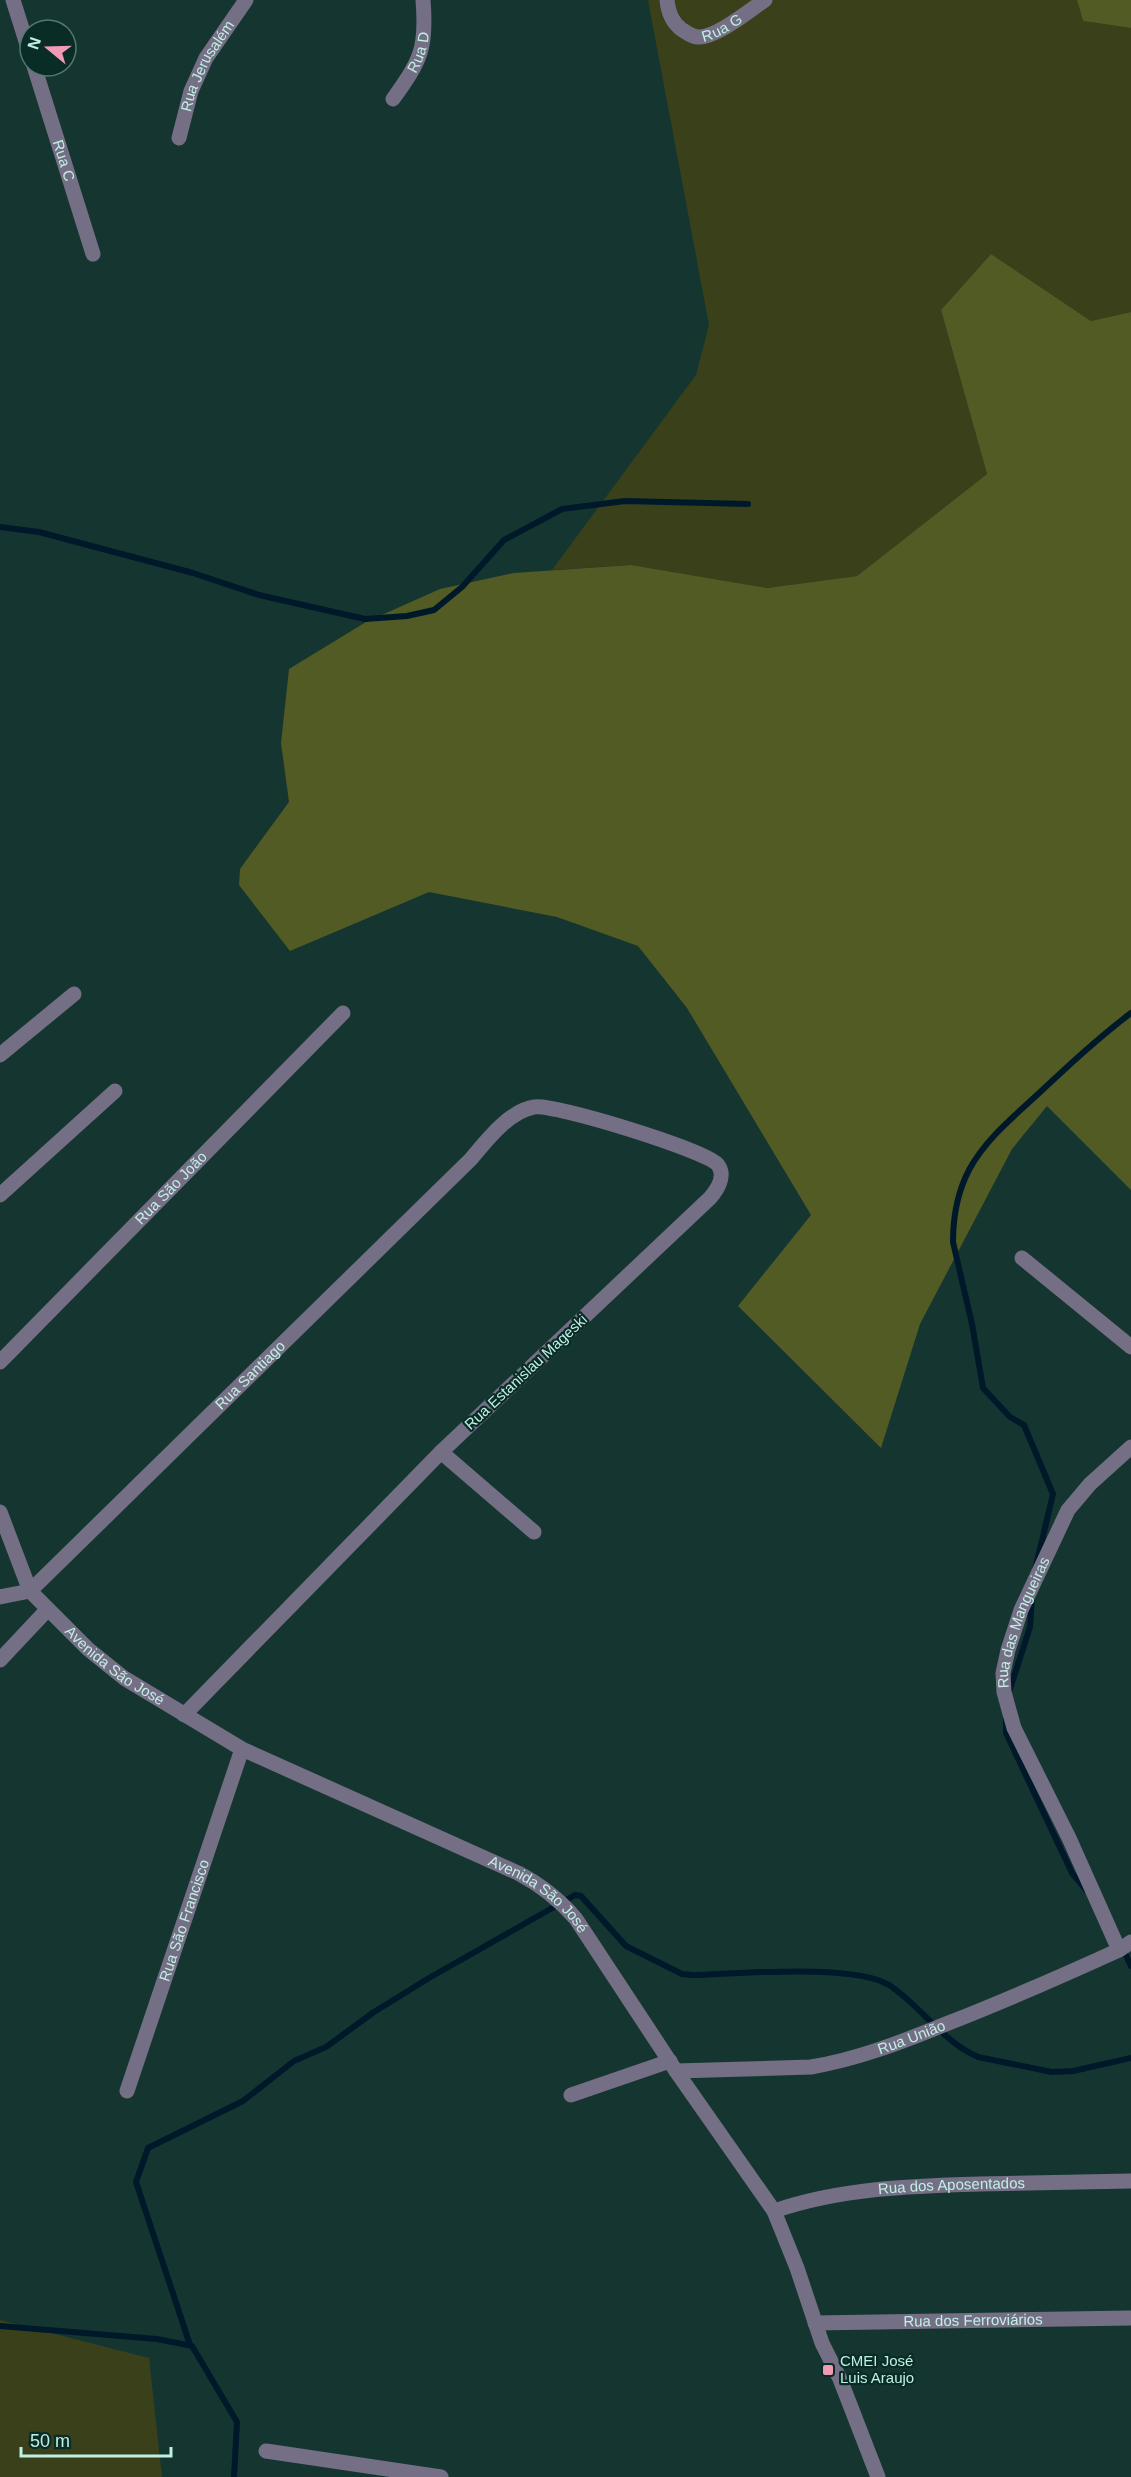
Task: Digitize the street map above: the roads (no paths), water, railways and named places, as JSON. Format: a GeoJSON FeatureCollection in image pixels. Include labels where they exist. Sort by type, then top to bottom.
{"type":"FeatureCollection","features":[{"type":"Feature","properties":{"kind":"street"},"geometry":{"type":"LineString","coordinates":[[0,1],[5,0]]}},
{"type":"Feature","properties":{"kind":"street"},"geometry":{"type":"LineString","coordinates":[[13,0],[19,18]]}},
{"type":"Feature","properties":{"kind":"street","name":"Rua Jerusalém"},"geometry":{"type":"LineString","coordinates":[[179,138],[191,91],[202,66],[246,0]]}},
{"type":"Feature","properties":{"kind":"street","name":"Rua D"},"geometry":{"type":"LineString","coordinates":[[393,99],[410,76],[424,44],[426,31],[423,0]]}},
{"type":"Feature","properties":{"kind":"street","name":"Rua G"},"geometry":{"type":"LineString","coordinates":[[667,0],[668,11],[676,24],[688,34],[699,37],[722,28],[765,0]]}},
{"type":"Feature","properties":{"kind":"street","name":"Rua C"},"geometry":{"type":"LineString","coordinates":[[38,78],[93,254]]}},
{"type":"Feature","properties":{"kind":"street"},"geometry":{"type":"LineString","coordinates":[[0,1055],[74,994]]}},
{"type":"Feature","properties":{"kind":"street","name":"Rua São João"},"geometry":{"type":"LineString","coordinates":[[0,1362],[343,1013]]}},
{"type":"Feature","properties":{"kind":"street"},"geometry":{"type":"LineString","coordinates":[[0,1195],[115,1091]]}},
{"type":"Feature","properties":{"kind":"street","name":"Rua Santiago"},"geometry":{"type":"LineString","coordinates":[[30,1591],[471,1159],[495,1131],[513,1117],[534,1107]]}},
{"type":"Feature","properties":{"kind":"street","name":"Rua Estanislau Mageski"},"geometry":{"type":"LineString","coordinates":[[184,1715],[441,1452],[717,1190],[721,1171],[717,1163],[708,1158],[581,1115],[534,1107]]}},
{"type":"Feature","properties":{"kind":"street"},"geometry":{"type":"LineString","coordinates":[[1022,1258],[1131,1347]]}},
{"type":"Feature","properties":{"kind":"street","name":"Rua das Mangueiras"},"geometry":{"type":"LineString","coordinates":[[1125,1946],[1014,1728],[1004,1692],[1004,1673],[1008,1650],[1021,1610],[1068,1510],[1090,1484],[1131,1447]]}},
{"type":"Feature","properties":{"kind":"street"},"geometry":{"type":"LineString","coordinates":[[441,1452],[534,1532]]}},
{"type":"Feature","properties":{"kind":"street","name":"Avenida São José"},"geometry":{"type":"LineString","coordinates":[[0,1512],[30,1591],[88,1649],[124,1678],[242,1749],[518,1873],[551,1893],[576,1919],[673,2066],[774,2211],[797,2268],[815,2323],[878,2477]]}},
{"type":"Feature","properties":{"kind":"street"},"geometry":{"type":"LineString","coordinates":[[0,1597],[30,1591]]}},
{"type":"Feature","properties":{"kind":"street"},"geometry":{"type":"LineString","coordinates":[[0,1660],[47,1610]]}},
{"type":"Feature","properties":{"kind":"street","name":"Rua São Francisco"},"geometry":{"type":"LineString","coordinates":[[127,2091],[242,1749]]}},
{"type":"Feature","properties":{"kind":"street","name":"Rua União"},"geometry":{"type":"LineString","coordinates":[[571,2095],[673,2066],[811,2067],[831,2064],[894,2045],[1017,1997],[1125,1946]]}},
{"type":"Feature","properties":{"kind":"street","name":"Rua dos Aposentados"},"geometry":{"type":"LineString","coordinates":[[774,2211],[805,2200],[836,2194],[904,2186],[1131,2181]]}},
{"type":"Feature","properties":{"kind":"street","name":"Rua dos Ferroviários"},"geometry":{"type":"LineString","coordinates":[[815,2323],[1131,2318]]}},
{"type":"Feature","properties":{"kind":"street"},"geometry":{"type":"LineString","coordinates":[[266,2451],[441,2477]]}},
{"type":"Feature","properties":{"kind":"waterway"},"geometry":{"type":"LineString","coordinates":[[0,527],[39,532],[193,573],[259,595],[365,619],[407,616],[434,610],[462,587],[504,540],[562,509],[625,501],[748,504]]}},
{"type":"Feature","properties":{"kind":"waterway"},"geometry":{"type":"LineString","coordinates":[[1035,1570],[1053,1494],[1024,1425],[1010,1417],[983,1388],[972,1324],[953,1242],[955,1214],[969,1170],[991,1139],[1072,1063],[1131,1013]]}},
{"type":"Feature","properties":{"kind":"waterway"},"geometry":{"type":"LineString","coordinates":[[1010,1689],[1030,1627],[1032,1598]]}},
{"type":"Feature","properties":{"kind":"waterway"},"geometry":{"type":"LineString","coordinates":[[1006,1714],[1006,1733],[1072,1873],[1087,1891]]}},
{"type":"Feature","properties":{"kind":"waterway"},"geometry":{"type":"LineString","coordinates":[[190,2345],[136,2182],[148,2148],[243,2101],[294,2061],[326,2047],[374,2012],[429,1978],[575,1895],[581,1896],[626,1946],[682,1974],[794,1971],[850,1974],[872,1978],[889,1985],[954,2042],[978,2057],[1052,2072],[1073,2071],[1131,2058]]}},
{"type":"Feature","properties":{"kind":"waterway"},"geometry":{"type":"LineString","coordinates":[[1122,1947],[1131,1966]]}},
{"type":"Feature","properties":{"kind":"waterway"},"geometry":{"type":"LineString","coordinates":[[0,2326],[157,2339],[192,2346],[237,2422],[234,2477]]}},
{"type":"Feature","properties":{"kind":"place","name":"CMEI José Luis Araujo"},"geometry":{"type":"Point","coordinates":[828,2370]}}]}
